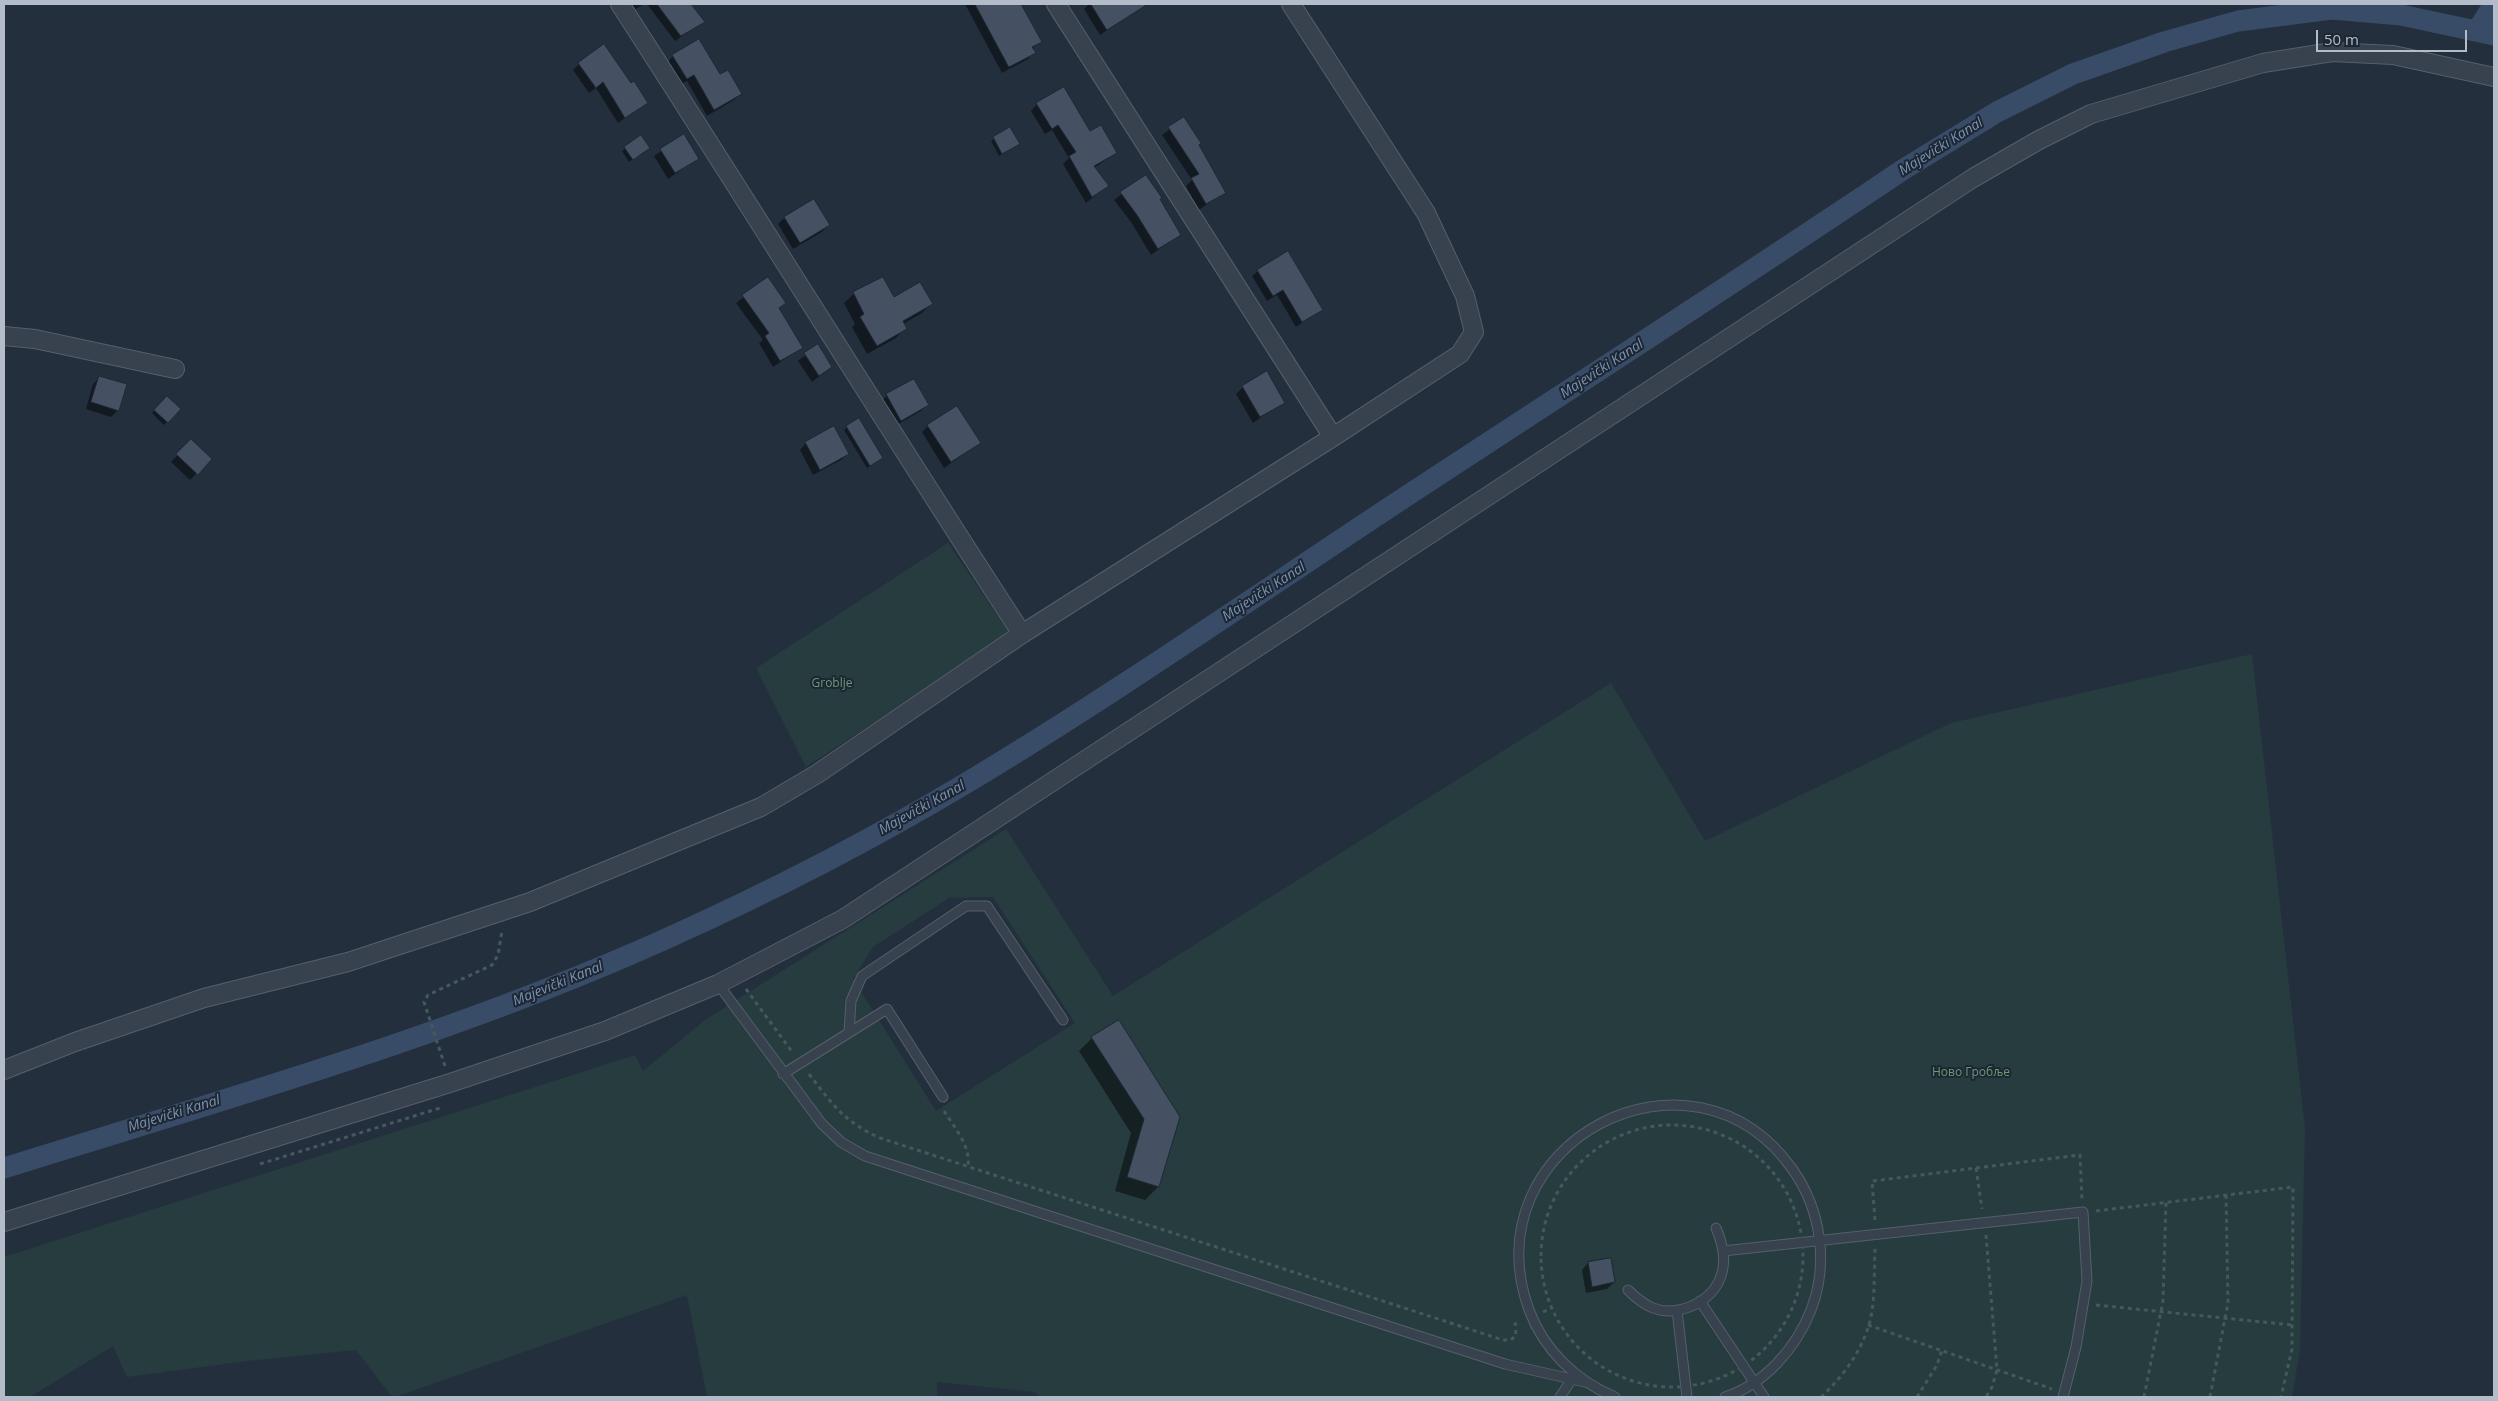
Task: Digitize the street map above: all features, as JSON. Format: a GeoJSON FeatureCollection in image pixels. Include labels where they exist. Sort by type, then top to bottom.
{"type":"FeatureCollection","features":[{"type":"Feature","properties":{"kind":"street"},"geometry":{"type":"LineString","coordinates":[[620,4],[740,190],[878,412],[1022,634]]}},
{"type":"Feature","properties":{"kind":"street"},"geometry":{"type":"LineString","coordinates":[[1056,4],[1333,437]]}},
{"type":"Feature","properties":{"kind":"street"},"geometry":{"type":"LineString","coordinates":[[4,1070],[75,1042],[204,998],[348,962],[503,911],[761,807],[817,774],[1022,634],[1333,437],[1460,354],[1474,332],[1465,296],[1426,212],[1291,4]]}},
{"type":"Feature","properties":{"kind":"street"},"geometry":{"type":"LineString","coordinates":[[4,1222],[450,1083],[606,1031],[718,984],[843,919],[1965,183],[2039,140],[2091,114],[2264,63],[2332,52],[2393,55],[2494,77]]}},
{"type":"Feature","properties":{"kind":"street"},"geometry":{"type":"LineString","coordinates":[[4,336],[35,339],[175,369]]}},
{"type":"Feature","properties":{"kind":"lane"},"geometry":{"type":"LineString","coordinates":[[849,1033],[852,1001],[862,976],[966,906],[986,906],[1063,1020]]}},
{"type":"Feature","properties":{"kind":"lane"},"geometry":{"type":"LineString","coordinates":[[718,984],[822,1124],[840,1142],[865,1156],[1505,1364],[1585,1382],[1615,1397]]}},
{"type":"Feature","properties":{"kind":"lane"},"geometry":{"type":"LineString","coordinates":[[783,1074],[887,1009],[943,1097]]}},
{"type":"Feature","properties":{"kind":"lane"},"geometry":{"type":"LineString","coordinates":[[1585,1382],[1554,1352],[1541,1335],[1524,1295],[1519,1252],[1525,1217],[1534,1190],[1545,1171],[1574,1139],[1611,1117],[1631,1110],[1653,1106],[1696,1107],[1716,1112],[1755,1132],[1777,1150],[1799,1178],[1811,1204],[1820,1239],[1819,1282],[1806,1323],[1781,1359],[1754,1383],[1725,1397]]}},
{"type":"Feature","properties":{"kind":"lane"},"geometry":{"type":"LineString","coordinates":[[1723,1251],[2083,1212],[2087,1281],[2076,1347],[2064,1395]]}},
{"type":"Feature","properties":{"kind":"lane"},"geometry":{"type":"LineString","coordinates":[[1628,1290],[1641,1302],[1653,1308],[1677,1310],[1690,1307],[1700,1301],[1719,1281],[1723,1265],[1723,1251],[1716,1228]]}},
{"type":"Feature","properties":{"kind":"lane"},"geometry":{"type":"LineString","coordinates":[[1700,1301],[1764,1397]]}},
{"type":"Feature","properties":{"kind":"lane"},"geometry":{"type":"LineString","coordinates":[[1677,1310],[1687,1397]]}},
{"type":"Feature","properties":{"kind":"lane"},"geometry":{"type":"LineString","coordinates":[[1560,1397],[1572,1379]]}},
{"type":"Feature","properties":{"kind":"path"},"geometry":{"type":"LineString","coordinates":[[438,1046],[424,1002],[428,995],[492,964],[498,955],[503,911]]}},
{"type":"Feature","properties":{"kind":"path"},"geometry":{"type":"LineString","coordinates":[[736,974],[831,1104],[858,1128],[880,1138],[1503,1340],[1512,1340],[1516,1335],[1515,1324],[1552,1308]]}},
{"type":"Feature","properties":{"kind":"path"},"geometry":{"type":"LineString","coordinates":[[943,1097],[939,1104],[966,1147],[970,1156],[968,1166]]}},
{"type":"Feature","properties":{"kind":"path"},"geometry":{"type":"LineString","coordinates":[[1668,1125],[1708,1130],[1745,1148],[1762,1160],[1787,1193],[1795,1212],[1802,1241],[1802,1273],[1798,1293],[1791,1312],[1768,1346],[1744,1366],[1717,1380],[1687,1387],[1656,1387],[1636,1383],[1599,1365],[1569,1337],[1552,1308],[1543,1281],[1541,1261],[1546,1220],[1554,1201],[1572,1172],[1591,1153],[1609,1141],[1634,1131],[1668,1125]]}},
{"type":"Feature","properties":{"kind":"path"},"geometry":{"type":"LineString","coordinates":[[1821,1397],[1831,1388],[1859,1350],[1872,1311],[1876,1233],[1872,1181],[2080,1155],[2083,1212],[2293,1187],[2292,1348],[2282,1397]]}},
{"type":"Feature","properties":{"kind":"path"},"geometry":{"type":"LineString","coordinates":[[1976,1168],[1984,1222],[1997,1370],[1992,1388],[1986,1397]]}},
{"type":"Feature","properties":{"kind":"path"},"geometry":{"type":"LineString","coordinates":[[2210,1397],[2228,1303],[2226,1195]]}},
{"type":"Feature","properties":{"kind":"path"},"geometry":{"type":"LineString","coordinates":[[2144,1397],[2161,1311],[2166,1202]]}},
{"type":"Feature","properties":{"kind":"path"},"geometry":{"type":"LineString","coordinates":[[2084,1304],[2292,1325]]}},
{"type":"Feature","properties":{"kind":"path"},"geometry":{"type":"LineString","coordinates":[[1868,1324],[2064,1395]]}},
{"type":"Feature","properties":{"kind":"path"},"geometry":{"type":"LineString","coordinates":[[1917,1397],[1937,1365],[1942,1350]]}},
{"type":"Feature","properties":{"kind":"green space","name":"Groblje"},"geometry":{"type":"Polygon","coordinates":[[[948,543],[1010,634],[806,767],[756,668],[948,543]]]}},
{"type":"Feature","properties":{"kind":"green space","name":"Ново Гробље"},"geometry":{"type":"Polygon","coordinates":[[[2252,654],[2305,1128],[2300,1349],[2292,1397],[1039,1397],[1035,1392],[937,1382],[937,1397],[707,1397],[687,1295],[395,1397],[392,1397],[356,1350],[247,1361],[127,1377],[113,1346],[30,1397],[4,1397],[4,1257],[635,1055],[643,1071],[705,1020],[1006,829],[1113,996],[1611,683],[1705,841],[1951,723],[2252,654]],[[993,897],[949,898],[873,947],[853,979],[936,1111],[1075,1023],[993,897]]]}},
{"type":"Feature","properties":{"kind":"building"},"geometry":{"type":"Polygon","coordinates":[[[657,4],[691,4],[705,22],[681,36],[657,4]]]}},
{"type":"Feature","properties":{"kind":"building"},"geometry":{"type":"Polygon","coordinates":[[[975,4],[1021,4],[1042,42],[1032,47],[1036,53],[1009,67],[975,4]]]}},
{"type":"Feature","properties":{"kind":"building"},"geometry":{"type":"Polygon","coordinates":[[[1091,4],[1148,4],[1107,30],[1091,4]]]}},
{"type":"Feature","properties":{"kind":"building"},"geometry":{"type":"Polygon","coordinates":[[[699,39],[720,74],[728,70],[742,94],[714,110],[694,75],[687,79],[672,55],[699,39]]]}},
{"type":"Feature","properties":{"kind":"building"},"geometry":{"type":"Polygon","coordinates":[[[604,44],[631,83],[634,81],[648,103],[625,118],[603,82],[596,88],[578,63],[604,44]]]}},
{"type":"Feature","properties":{"kind":"building"},"geometry":{"type":"Polygon","coordinates":[[[1064,87],[1090,131],[1101,125],[1117,153],[1094,166],[1109,186],[1092,197],[1069,156],[1076,152],[1058,125],[1052,129],[1036,103],[1064,87]]]}},
{"type":"Feature","properties":{"kind":"building"},"geometry":{"type":"Polygon","coordinates":[[[1184,117],[1201,143],[1199,145],[1226,193],[1206,204],[1191,178],[1199,174],[1168,127],[1184,117]]]}},
{"type":"Feature","properties":{"kind":"building"},"geometry":{"type":"Polygon","coordinates":[[[1010,127],[1020,144],[1002,154],[993,137],[1010,127]]]}},
{"type":"Feature","properties":{"kind":"building"},"geometry":{"type":"Polygon","coordinates":[[[684,134],[699,159],[675,173],[660,149],[684,134]]]}},
{"type":"Feature","properties":{"kind":"building"},"geometry":{"type":"Polygon","coordinates":[[[641,135],[650,148],[633,160],[624,147],[641,135]]]}},
{"type":"Feature","properties":{"kind":"building"},"geometry":{"type":"Polygon","coordinates":[[[1146,175],[1162,198],[1160,199],[1181,235],[1158,249],[1120,192],[1146,175]]]}},
{"type":"Feature","properties":{"kind":"building"},"geometry":{"type":"Polygon","coordinates":[[[814,199],[830,225],[800,243],[784,217],[814,199]]]}},
{"type":"Feature","properties":{"kind":"building"},"geometry":{"type":"Polygon","coordinates":[[[1288,251],[1323,310],[1302,322],[1283,290],[1273,296],[1257,270],[1288,251]]]}},
{"type":"Feature","properties":{"kind":"building"},"geometry":{"type":"Polygon","coordinates":[[[768,277],[786,303],[779,308],[803,348],[780,361],[765,336],[769,333],[742,295],[768,277]]]}},
{"type":"Feature","properties":{"kind":"building"},"geometry":{"type":"Polygon","coordinates":[[[883,277],[894,297],[920,282],[933,304],[903,321],[907,329],[877,346],[860,317],[864,314],[853,292],[883,277]]]}},
{"type":"Feature","properties":{"kind":"building"},"geometry":{"type":"Polygon","coordinates":[[[818,344],[832,367],[819,376],[804,353],[818,344]]]}},
{"type":"Feature","properties":{"kind":"building"},"geometry":{"type":"Polygon","coordinates":[[[1267,371],[1285,403],[1260,417],[1242,386],[1267,371]]]}},
{"type":"Feature","properties":{"kind":"building"},"geometry":{"type":"Polygon","coordinates":[[[99,376],[127,384],[119,411],[91,402],[99,376]]]}},
{"type":"Feature","properties":{"kind":"building"},"geometry":{"type":"Polygon","coordinates":[[[914,379],[929,405],[901,421],[886,394],[914,379]]]}},
{"type":"Feature","properties":{"kind":"building"},"geometry":{"type":"Polygon","coordinates":[[[167,396],[181,409],[168,423],[154,410],[167,396]]]}},
{"type":"Feature","properties":{"kind":"building"},"geometry":{"type":"Polygon","coordinates":[[[957,406],[981,443],[951,462],[927,425],[957,406]]]}},
{"type":"Feature","properties":{"kind":"building"},"geometry":{"type":"Polygon","coordinates":[[[859,418],[883,458],[870,466],[846,426],[859,418]]]}},
{"type":"Feature","properties":{"kind":"building"},"geometry":{"type":"Polygon","coordinates":[[[834,426],[849,454],[820,470],[805,442],[834,426]]]}},
{"type":"Feature","properties":{"kind":"building"},"geometry":{"type":"Polygon","coordinates":[[[191,439],[212,459],[198,475],[176,454],[191,439]]]}},
{"type":"Feature","properties":{"kind":"building"},"geometry":{"type":"Polygon","coordinates":[[[1119,1020],[1180,1117],[1159,1187],[1127,1177],[1144,1119],[1091,1037],[1119,1020]]]}},
{"type":"Feature","properties":{"kind":"building"},"geometry":{"type":"Polygon","coordinates":[[[1611,1258],[1615,1282],[1592,1287],[1588,1262],[1611,1258]]]}},
{"type":"Feature","properties":{"kind":"waterway"},"geometry":{"type":"LineString","coordinates":[[2477,31],[2494,4]]}},
{"type":"Feature","properties":{"kind":"waterway","name":"Majevički Kanal"},"geometry":{"type":"LineString","coordinates":[[4,1168],[341,1063],[507,1004],[589,972],[670,937],[784,883],[859,844],[968,782],[1127,682],[1904,169],[1997,112],[2073,74],[2164,42],[2238,21],[2332,9],[2401,15],[2494,35]]}}]}
